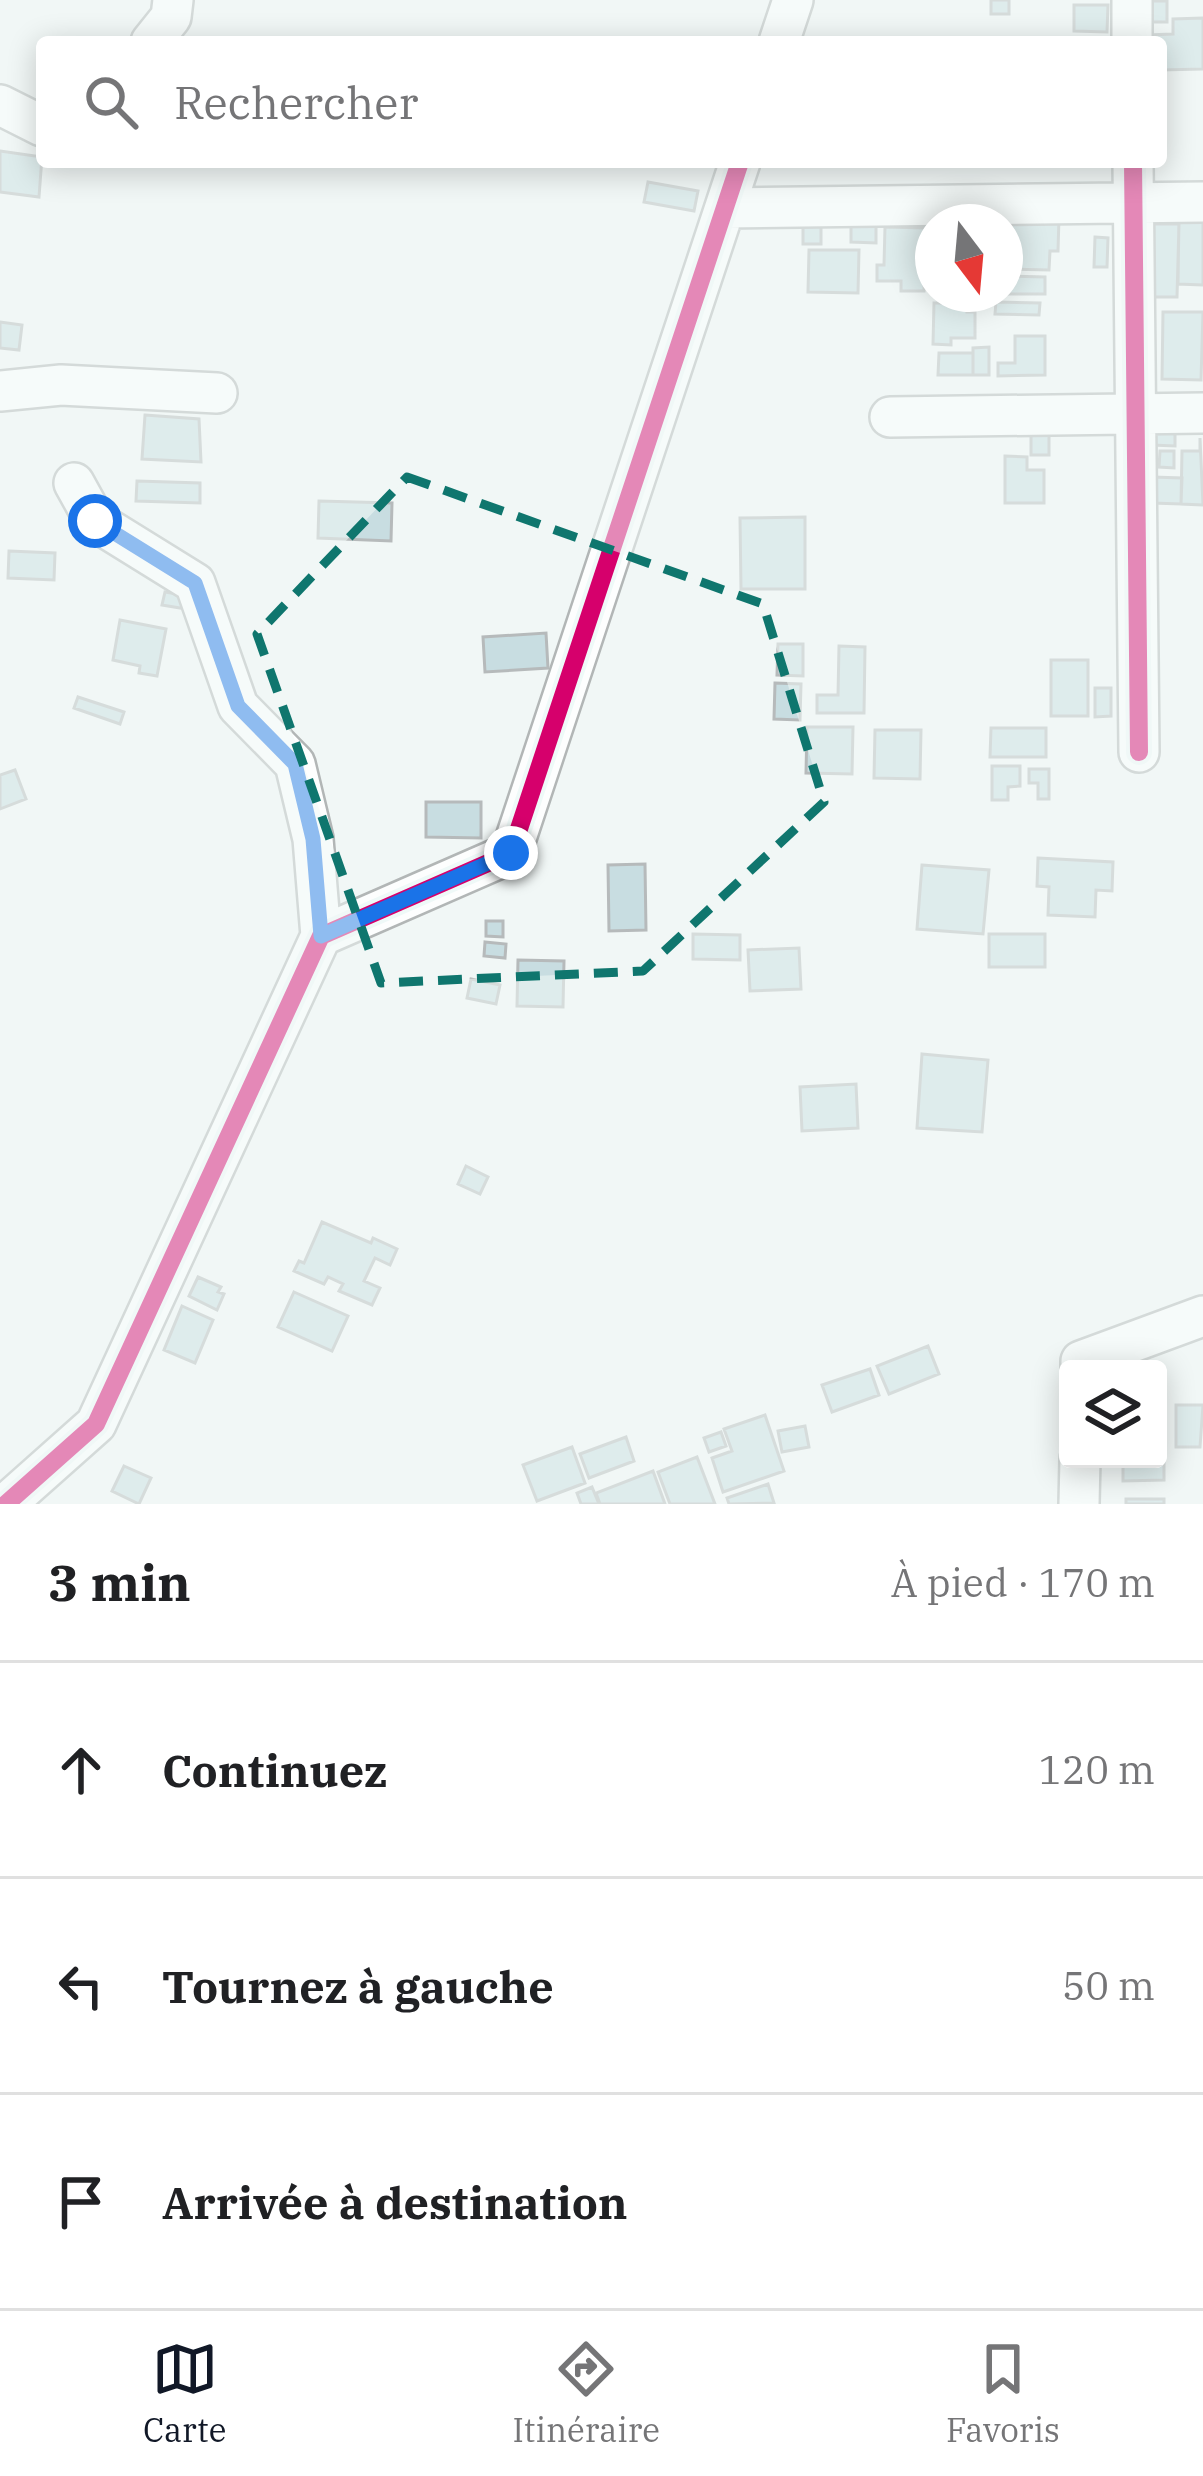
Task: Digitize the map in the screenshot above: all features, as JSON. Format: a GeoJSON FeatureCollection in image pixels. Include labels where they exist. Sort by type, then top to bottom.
{"type":"FeatureCollection","features":[{"type":"Feature","properties":{"kind":"street"},"geometry":{"type":"LineString","coordinates":[[157,36],[171,17],[173,0]]}},
{"type":"Feature","properties":{"kind":"street"},"geometry":{"type":"LineString","coordinates":[[781,36],[793,0]]}},
{"type":"Feature","properties":{"kind":"street"},"geometry":{"type":"LineString","coordinates":[[1132,0],[1132,36]]}},
{"type":"Feature","properties":{"kind":"street"},"geometry":{"type":"LineString","coordinates":[[0,105],[36,123]]}},
{"type":"Feature","properties":{"kind":"street"},"geometry":{"type":"LineString","coordinates":[[321,936],[511,853],[738,168]]}},
{"type":"Feature","properties":{"kind":"street"},"geometry":{"type":"LineString","coordinates":[[1133,168],[1139,752]]}},
{"type":"Feature","properties":{"kind":"street"},"geometry":{"type":"LineString","coordinates":[[725,208],[1203,202]]}},
{"type":"Feature","properties":{"kind":"street"},"geometry":{"type":"LineString","coordinates":[[0,391],[61,385],[217,393]]}},
{"type":"Feature","properties":{"kind":"street"},"geometry":{"type":"LineString","coordinates":[[890,417],[1203,413]]}},
{"type":"Feature","properties":{"kind":"street"},"geometry":{"type":"LineString","coordinates":[[7,1504],[96,1424],[321,936],[313,839],[295,764],[238,706],[195,583],[95,521],[74,483]]}},
{"type":"Feature","properties":{"kind":"street"},"geometry":{"type":"LineString","coordinates":[[1084,1360],[1203,1316]]}},
{"type":"Feature","properties":{"kind":"street"},"geometry":{"type":"LineString","coordinates":[[1079,1504],[1080,1468]]}},
{"type":"Feature","properties":{"kind":"highlighted area"},"geometry":{"type":"Polygon","coordinates":[[[407,477],[763,604],[824,802],[643,971],[381,983],[257,634],[407,477]]]}},
{"type":"Feature","properties":{"kind":"building"},"geometry":{"type":"Polygon","coordinates":[[[991,0],[1009,0],[1009,14],[991,14],[991,0]]]}},
{"type":"Feature","properties":{"kind":"building"},"geometry":{"type":"Polygon","coordinates":[[[1141,1],[1167,1],[1167,22],[1141,22],[1141,1]]]}},
{"type":"Feature","properties":{"kind":"building"},"geometry":{"type":"Polygon","coordinates":[[[1074,5],[1108,5],[1107,32],[1074,31],[1074,5]]]}},
{"type":"Feature","properties":{"kind":"building"},"geometry":{"type":"Polygon","coordinates":[[[1203,18],[1203,69],[1167,70],[1167,36],[1147,35],[1173,34],[1173,19],[1203,18]]]}},
{"type":"Feature","properties":{"kind":"building"},"geometry":{"type":"Polygon","coordinates":[[[0,151],[36,156],[36,168],[41,168],[39,197],[0,192],[0,151]]]}},
{"type":"Feature","properties":{"kind":"building"},"geometry":{"type":"Polygon","coordinates":[[[648,182],[698,191],[694,211],[644,202],[648,182]]]}},
{"type":"Feature","properties":{"kind":"building"},"geometry":{"type":"Polygon","coordinates":[[[1179,215],[1203,215],[1203,285],[1178,284],[1179,215]]]}},
{"type":"Feature","properties":{"kind":"building"},"geometry":{"type":"Polygon","coordinates":[[[803,216],[821,216],[821,244],[803,244],[803,216]]]}},
{"type":"Feature","properties":{"kind":"building"},"geometry":{"type":"Polygon","coordinates":[[[1059,217],[1058,251],[1050,251],[1049,270],[1023,269],[1023,220],[1059,217]]]}},
{"type":"Feature","properties":{"kind":"building"},"geometry":{"type":"Polygon","coordinates":[[[851,219],[876,219],[876,243],[851,242],[851,219]]]}},
{"type":"Feature","properties":{"kind":"building"},"geometry":{"type":"Polygon","coordinates":[[[1149,224],[1179,224],[1177,297],[1148,297],[1149,224]]]}},
{"type":"Feature","properties":{"kind":"building"},"geometry":{"type":"Polygon","coordinates":[[[885,227],[915,228],[915,291],[901,291],[901,281],[877,281],[877,265],[884,265],[885,227]]]}},
{"type":"Feature","properties":{"kind":"building"},"geometry":{"type":"Polygon","coordinates":[[[1095,237],[1108,238],[1107,267],[1094,267],[1095,237]]]}},
{"type":"Feature","properties":{"kind":"building"},"geometry":{"type":"Polygon","coordinates":[[[809,250],[859,250],[858,293],[808,292],[809,250]]]}},
{"type":"Feature","properties":{"kind":"building"},"geometry":{"type":"Polygon","coordinates":[[[1023,276],[1045,277],[1045,294],[1023,294],[1023,276]]]}},
{"type":"Feature","properties":{"kind":"building"},"geometry":{"type":"Polygon","coordinates":[[[1023,303],[1040,303],[1039,315],[995,314],[1023,312],[1023,303]]]}},
{"type":"Feature","properties":{"kind":"building"},"geometry":{"type":"Polygon","coordinates":[[[934,312],[975,312],[975,338],[933,344],[934,312]]]}},
{"type":"Feature","properties":{"kind":"building"},"geometry":{"type":"Polygon","coordinates":[[[1163,312],[1203,312],[1201,380],[1162,379],[1163,312]]]}},
{"type":"Feature","properties":{"kind":"building"},"geometry":{"type":"Polygon","coordinates":[[[0,322],[22,325],[19,350],[0,348],[0,322]]]}},
{"type":"Feature","properties":{"kind":"building"},"geometry":{"type":"Polygon","coordinates":[[[1015,336],[1045,336],[1045,375],[998,376],[998,363],[1015,363],[1015,336]]]}},
{"type":"Feature","properties":{"kind":"building"},"geometry":{"type":"Polygon","coordinates":[[[989,347],[989,375],[973,375],[973,348],[989,347]]]}},
{"type":"Feature","properties":{"kind":"building"},"geometry":{"type":"Polygon","coordinates":[[[939,353],[973,353],[973,375],[938,375],[939,353]]]}},
{"type":"Feature","properties":{"kind":"building"},"geometry":{"type":"Polygon","coordinates":[[[145,415],[199,419],[201,462],[142,459],[145,415]]]}},
{"type":"Feature","properties":{"kind":"building"},"geometry":{"type":"Polygon","coordinates":[[[1031,426],[1049,426],[1049,455],[1031,455],[1031,426]]]}},
{"type":"Feature","properties":{"kind":"building"},"geometry":{"type":"Polygon","coordinates":[[[1153,426],[1175,426],[1175,446],[1152,445],[1153,426]]]}},
{"type":"Feature","properties":{"kind":"building"},"geometry":{"type":"Polygon","coordinates":[[[1200,438],[1203,505],[1181,504],[1182,451],[1200,451],[1200,438]]]}},
{"type":"Feature","properties":{"kind":"building"},"geometry":{"type":"Polygon","coordinates":[[[1160,451],[1174,451],[1174,468],[1159,467],[1160,451]]]}},
{"type":"Feature","properties":{"kind":"building"},"geometry":{"type":"Polygon","coordinates":[[[1005,456],[1027,457],[1027,470],[1044,470],[1044,503],[1005,503],[1005,456]]]}},
{"type":"Feature","properties":{"kind":"building"},"geometry":{"type":"Polygon","coordinates":[[[1152,477],[1182,478],[1181,504],[1152,503],[1152,477]]]}},
{"type":"Feature","properties":{"kind":"building"},"geometry":{"type":"Polygon","coordinates":[[[137,481],[200,483],[200,503],[136,501],[137,481]]]}},
{"type":"Feature","properties":{"kind":"building"},"geometry":{"type":"Polygon","coordinates":[[[319,501],[392,503],[391,541],[318,538],[319,501]]]}},
{"type":"Feature","properties":{"kind":"building"},"geometry":{"type":"Polygon","coordinates":[[[805,517],[805,589],[741,589],[740,518],[805,517]]]}},
{"type":"Feature","properties":{"kind":"building"},"geometry":{"type":"Polygon","coordinates":[[[9,551],[55,553],[54,580],[8,578],[9,551]]]}},
{"type":"Feature","properties":{"kind":"building"},"geometry":{"type":"Polygon","coordinates":[[[165,592],[189,596],[186,609],[162,605],[165,592]]]}},
{"type":"Feature","properties":{"kind":"building"},"geometry":{"type":"Polygon","coordinates":[[[120,620],[166,629],[157,676],[113,660],[120,620]]]}},
{"type":"Feature","properties":{"kind":"building"},"geometry":{"type":"Polygon","coordinates":[[[546,633],[548,668],[485,672],[483,637],[546,633]]]}},
{"type":"Feature","properties":{"kind":"building"},"geometry":{"type":"Polygon","coordinates":[[[778,644],[803,644],[803,676],[777,675],[778,644]]]}},
{"type":"Feature","properties":{"kind":"building"},"geometry":{"type":"Polygon","coordinates":[[[839,646],[865,647],[864,713],[817,713],[817,695],[838,695],[839,646]]]}},
{"type":"Feature","properties":{"kind":"building"},"geometry":{"type":"Polygon","coordinates":[[[1051,660],[1088,660],[1088,716],[1051,716],[1051,660]]]}},
{"type":"Feature","properties":{"kind":"building"},"geometry":{"type":"Polygon","coordinates":[[[775,683],[801,684],[800,720],[774,719],[775,683]]]}},
{"type":"Feature","properties":{"kind":"building"},"geometry":{"type":"Polygon","coordinates":[[[1095,688],[1111,688],[1111,716],[1095,717],[1095,688]]]}},
{"type":"Feature","properties":{"kind":"building"},"geometry":{"type":"Polygon","coordinates":[[[78,697],[124,712],[120,724],[74,708],[78,697]]]}},
{"type":"Feature","properties":{"kind":"building"},"geometry":{"type":"Polygon","coordinates":[[[807,727],[853,727],[852,774],[806,773],[807,727]]]}},
{"type":"Feature","properties":{"kind":"building"},"geometry":{"type":"Polygon","coordinates":[[[991,728],[1046,728],[1046,757],[990,757],[991,728]]]}},
{"type":"Feature","properties":{"kind":"building"},"geometry":{"type":"Polygon","coordinates":[[[875,730],[921,730],[920,779],[874,778],[875,730]]]}},
{"type":"Feature","properties":{"kind":"building"},"geometry":{"type":"Polygon","coordinates":[[[992,766],[1020,766],[1020,786],[1008,787],[1008,800],[992,800],[992,766]]]}},
{"type":"Feature","properties":{"kind":"building"},"geometry":{"type":"Polygon","coordinates":[[[1029,769],[1049,769],[1049,799],[1038,799],[1038,783],[1029,783],[1029,769]]]}},
{"type":"Feature","properties":{"kind":"building"},"geometry":{"type":"Polygon","coordinates":[[[15,770],[26,799],[0,809],[0,775],[15,770]]]}},
{"type":"Feature","properties":{"kind":"building"},"geometry":{"type":"Polygon","coordinates":[[[426,802],[481,802],[481,838],[426,837],[426,802]]]}},
{"type":"Feature","properties":{"kind":"building"},"geometry":{"type":"Polygon","coordinates":[[[1038,858],[1113,862],[1112,891],[1096,890],[1095,917],[1048,915],[1049,887],[1037,886],[1038,858]]]}},
{"type":"Feature","properties":{"kind":"building"},"geometry":{"type":"Polygon","coordinates":[[[645,864],[646,930],[609,931],[608,865],[645,864]]]}},
{"type":"Feature","properties":{"kind":"building"},"geometry":{"type":"Polygon","coordinates":[[[922,865],[989,870],[983,934],[917,929],[922,865]]]}},
{"type":"Feature","properties":{"kind":"building"},"geometry":{"type":"Polygon","coordinates":[[[486,921],[503,921],[503,937],[486,936],[486,921]]]}},
{"type":"Feature","properties":{"kind":"building"},"geometry":{"type":"Polygon","coordinates":[[[693,934],[740,935],[740,960],[693,959],[693,934]]]}},
{"type":"Feature","properties":{"kind":"building"},"geometry":{"type":"Polygon","coordinates":[[[989,934],[1045,934],[1045,967],[989,967],[989,934]]]}},
{"type":"Feature","properties":{"kind":"building"},"geometry":{"type":"Polygon","coordinates":[[[485,942],[506,944],[505,958],[484,956],[485,942]]]}},
{"type":"Feature","properties":{"kind":"building"},"geometry":{"type":"Polygon","coordinates":[[[799,948],[801,989],[750,991],[748,950],[799,948]]]}},
{"type":"Feature","properties":{"kind":"building"},"geometry":{"type":"Polygon","coordinates":[[[518,960],[564,961],[563,1007],[517,1006],[518,960]]]}},
{"type":"Feature","properties":{"kind":"building"},"geometry":{"type":"Polygon","coordinates":[[[471,979],[500,985],[496,1004],[467,998],[471,979]]]}},
{"type":"Feature","properties":{"kind":"building"},"geometry":{"type":"Polygon","coordinates":[[[922,1054],[988,1060],[982,1132],[917,1128],[922,1054]]]}},
{"type":"Feature","properties":{"kind":"building"},"geometry":{"type":"Polygon","coordinates":[[[856,1084],[858,1128],[802,1131],[800,1087],[856,1084]]]}},
{"type":"Feature","properties":{"kind":"building"},"geometry":{"type":"Polygon","coordinates":[[[466,1166],[488,1177],[480,1194],[458,1184],[466,1166]]]}},
{"type":"Feature","properties":{"kind":"building"},"geometry":{"type":"Polygon","coordinates":[[[322,1222],[397,1249],[390,1265],[375,1258],[364,1281],[380,1288],[372,1305],[339,1291],[343,1284],[328,1277],[324,1284],[294,1271],[299,1261],[304,1263],[322,1222]]]}},
{"type":"Feature","properties":{"kind":"building"},"geometry":{"type":"Polygon","coordinates":[[[198,1277],[221,1287],[218,1292],[224,1294],[217,1310],[189,1296],[198,1277]]]}},
{"type":"Feature","properties":{"kind":"building"},"geometry":{"type":"Polygon","coordinates":[[[294,1292],[348,1316],[332,1351],[278,1327],[294,1292]]]}},
{"type":"Feature","properties":{"kind":"building"},"geometry":{"type":"Polygon","coordinates":[[[182,1306],[213,1320],[195,1363],[164,1350],[182,1306]]]}},
{"type":"Feature","properties":{"kind":"building"},"geometry":{"type":"Polygon","coordinates":[[[928,1346],[939,1374],[889,1394],[877,1366],[928,1346]]]}},
{"type":"Feature","properties":{"kind":"building"},"geometry":{"type":"Polygon","coordinates":[[[870,1369],[879,1395],[832,1412],[822,1385],[870,1369]]]}},
{"type":"Feature","properties":{"kind":"building"},"geometry":{"type":"Polygon","coordinates":[[[1176,1405],[1203,1405],[1200,1447],[1176,1447],[1176,1405]]]}},
{"type":"Feature","properties":{"kind":"building"},"geometry":{"type":"Polygon","coordinates":[[[765,1415],[784,1471],[723,1492],[712,1458],[732,1451],[724,1429],[765,1415]]]}},
{"type":"Feature","properties":{"kind":"building"},"geometry":{"type":"Polygon","coordinates":[[[805,1426],[809,1447],[782,1452],[778,1431],[805,1426]]]}},
{"type":"Feature","properties":{"kind":"building"},"geometry":{"type":"Polygon","coordinates":[[[721,1432],[726,1446],[709,1452],[704,1438],[721,1432]]]}},
{"type":"Feature","properties":{"kind":"building"},"geometry":{"type":"Polygon","coordinates":[[[626,1437],[634,1461],[589,1478],[580,1454],[626,1437]]]}},
{"type":"Feature","properties":{"kind":"building"},"geometry":{"type":"Polygon","coordinates":[[[572,1447],[585,1483],[537,1501],[523,1465],[572,1447]]]}},
{"type":"Feature","properties":{"kind":"building"},"geometry":{"type":"Polygon","coordinates":[[[697,1457],[715,1504],[670,1504],[658,1472],[697,1457]]]}},
{"type":"Feature","properties":{"kind":"building"},"geometry":{"type":"Polygon","coordinates":[[[124,1466],[151,1478],[139,1504],[112,1491],[124,1466]]]}},
{"type":"Feature","properties":{"kind":"building"},"geometry":{"type":"Polygon","coordinates":[[[1123,1468],[1164,1468],[1164,1480],[1123,1481],[1123,1468]]]}},
{"type":"Feature","properties":{"kind":"building"},"geometry":{"type":"Polygon","coordinates":[[[653,1471],[665,1504],[600,1504],[596,1493],[653,1471]]]}},
{"type":"Feature","properties":{"kind":"building"},"geometry":{"type":"Polygon","coordinates":[[[768,1484],[774,1503],[729,1504],[727,1498],[768,1484]]]}},
{"type":"Feature","properties":{"kind":"building"},"geometry":{"type":"Polygon","coordinates":[[[592,1487],[599,1504],[581,1504],[577,1493],[592,1487]]]}},
{"type":"Feature","properties":{"kind":"building"},"geometry":{"type":"Polygon","coordinates":[[[1126,1499],[1164,1499],[1164,1504],[1126,1504],[1126,1499]]]}},
{"type":"Feature","properties":{"kind":"cycle path"},"geometry":{"type":"LineString","coordinates":[[6,1504],[96,1424],[321,936],[511,853],[738,168]]}},
{"type":"Feature","properties":{"kind":"cycle path"},"geometry":{"type":"LineString","coordinates":[[1133,168],[1139,752]]}},
{"type":"Feature","properties":{"kind":"route"},"geometry":{"type":"LineString","coordinates":[[95,521],[195,583],[238,706],[295,764],[313,839],[321,936],[511,853]]}}]}
